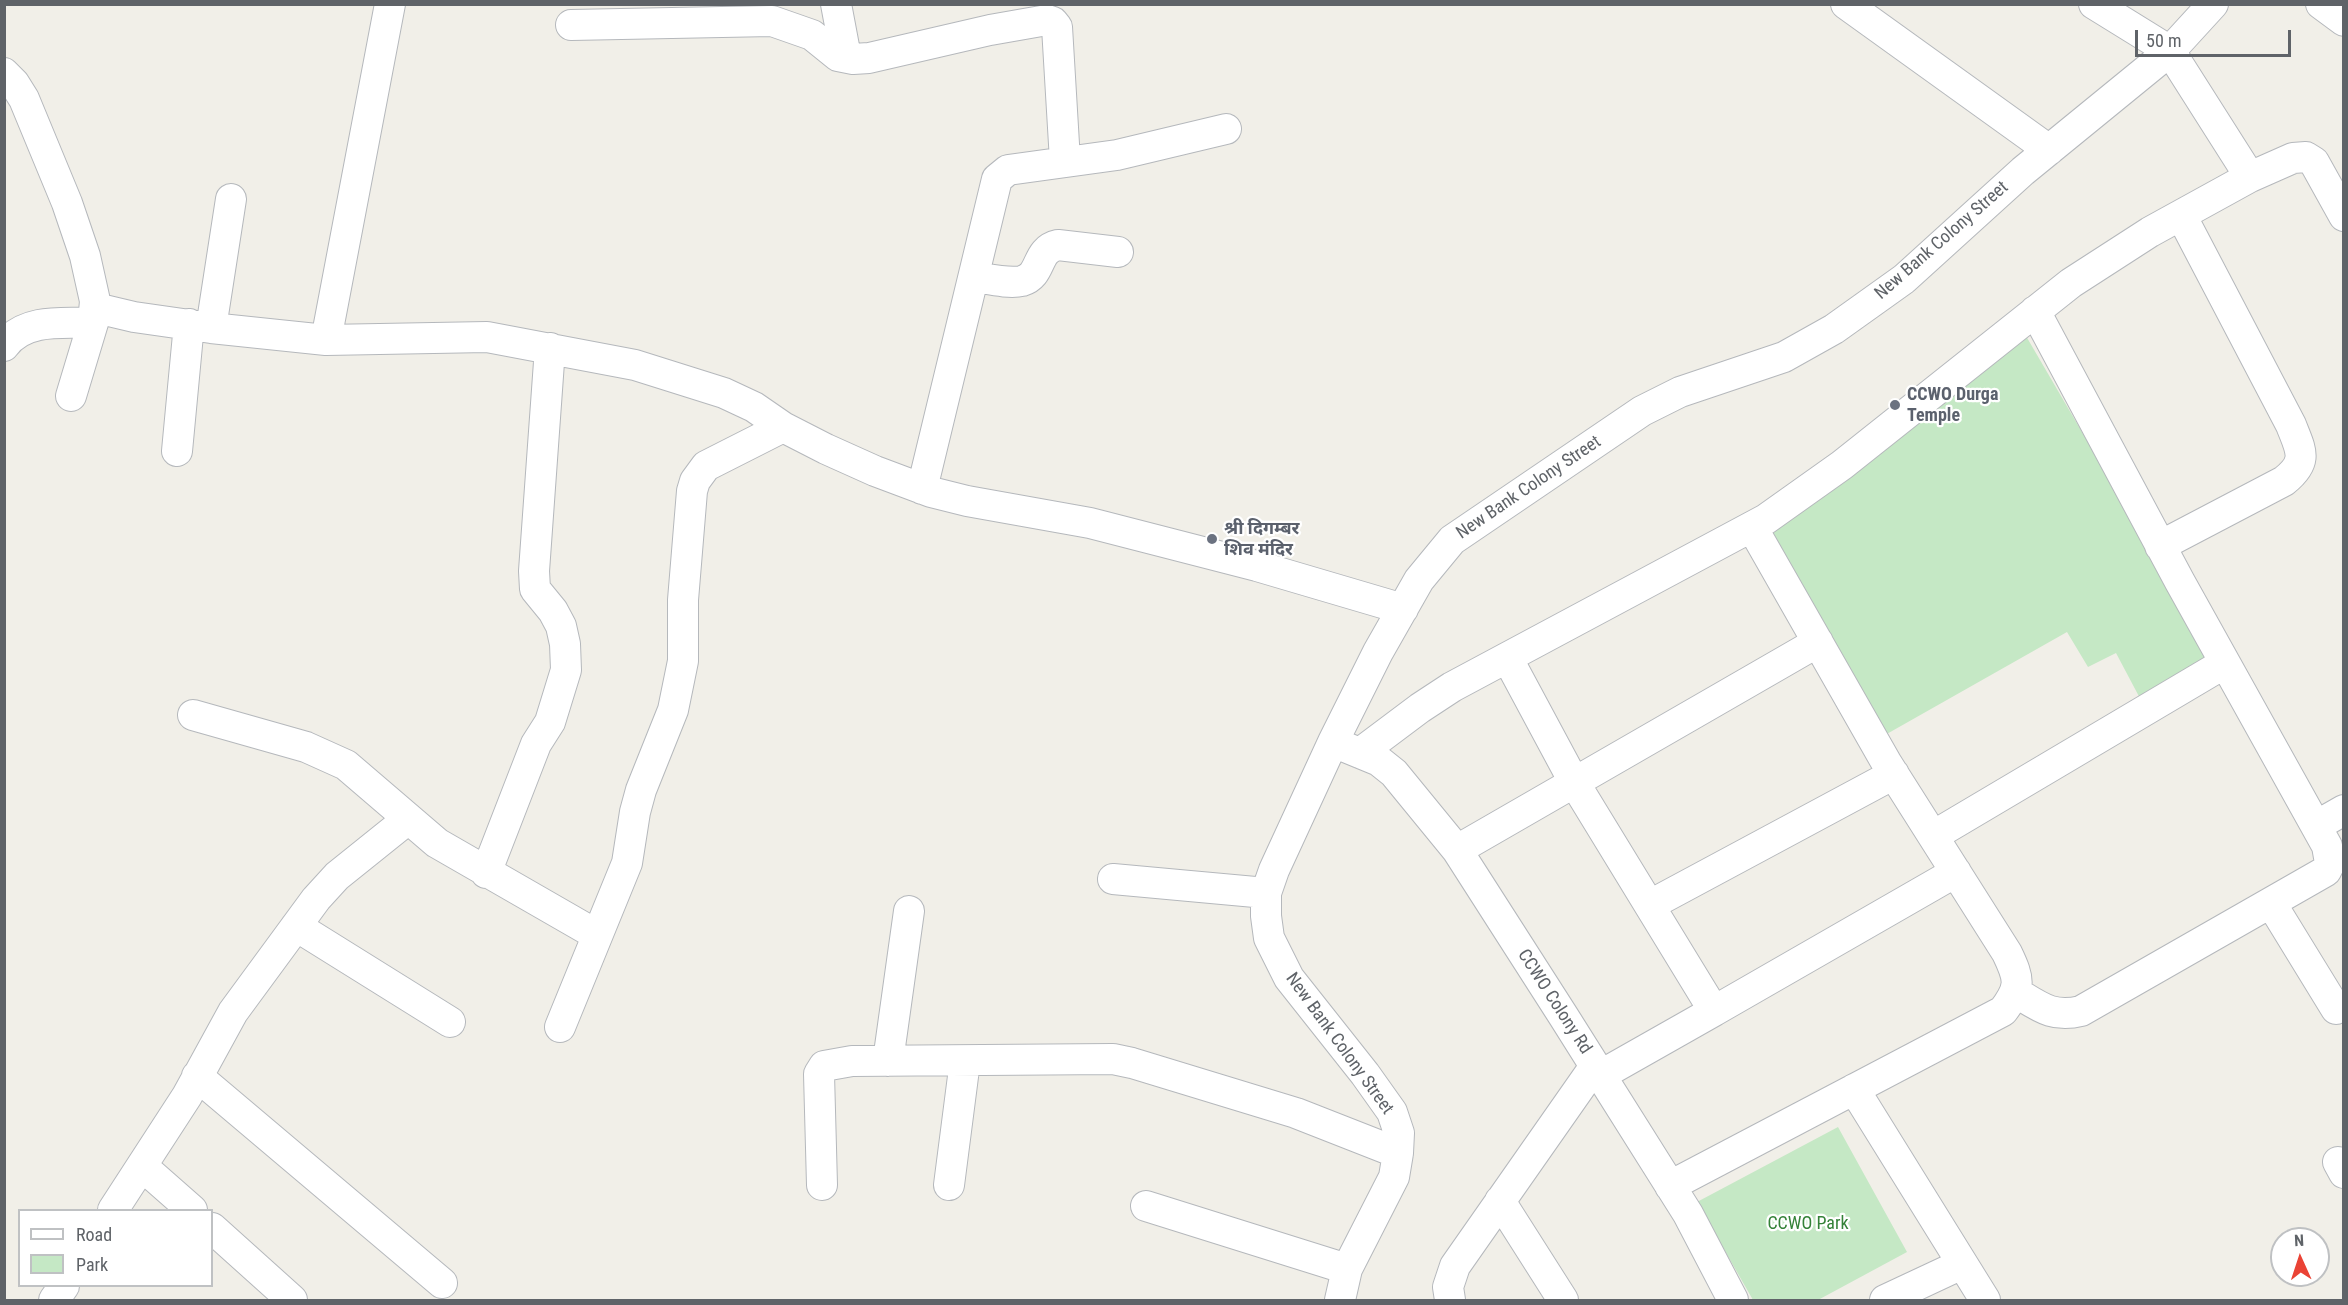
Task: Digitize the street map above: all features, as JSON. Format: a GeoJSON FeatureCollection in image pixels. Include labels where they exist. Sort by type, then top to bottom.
{"type":"FeatureCollection","features":[{"type":"Feature","properties":{"kind":"street"},"geometry":{"type":"LineString","coordinates":[[326,340],[374,98],[390,4]]}},
{"type":"Feature","properties":{"kind":"street"},"geometry":{"type":"LineString","coordinates":[[836,4],[846,57]]}},
{"type":"Feature","properties":{"kind":"street"},"geometry":{"type":"LineString","coordinates":[[1846,4],[2049,150]]}},
{"type":"Feature","properties":{"kind":"street"},"geometry":{"type":"LineString","coordinates":[[2094,4],[2170,51],[2250,177]]}},
{"type":"Feature","properties":{"kind":"street","name":"New Bank Colony Street"},"geometry":{"type":"LineString","coordinates":[[1340,1300],[1347,1269],[1394,1177],[1399,1133],[1392,1112],[1289,978],[1269,938],[1266,893],[1274,870],[1347,748],[1378,652],[1419,580],[1439,553],[1467,528],[1642,411],[1680,392],[1784,357],[1834,329],[1904,279],[2049,150],[2170,51],[2213,4]]}},
{"type":"Feature","properties":{"kind":"street"},"geometry":{"type":"LineString","coordinates":[[2320,4],[2343,21]]}},
{"type":"Feature","properties":{"kind":"street"},"geometry":{"type":"LineString","coordinates":[[571,25],[731,21],[779,14],[812,34],[838,56],[869,58],[990,30],[1047,20],[1053,21],[1057,27],[1065,161]]}},
{"type":"Feature","properties":{"kind":"street"},"geometry":{"type":"LineString","coordinates":[[4,73],[14,83],[24,99],[68,203],[85,256],[94,315],[71,396]]}},
{"type":"Feature","properties":{"kind":"street"},"geometry":{"type":"LineString","coordinates":[[922,489],[997,179],[1008,170],[1117,155],[1226,129]]}},
{"type":"Feature","properties":{"kind":"street"},"geometry":{"type":"LineString","coordinates":[[1347,748],[1444,692],[1752,527],[1842,465],[2071,283],[2150,232],[2250,177],[2293,158],[2306,157],[2314,162],[2343,216]]}},
{"type":"Feature","properties":{"kind":"street"},"geometry":{"type":"LineString","coordinates":[[177,451],[200,326],[231,199]]}},
{"type":"Feature","properties":{"kind":"street"},"geometry":{"type":"LineString","coordinates":[[2160,546],[2284,481],[2297,471],[2301,461],[2300,447],[2291,425],[2181,215]]}},
{"type":"Feature","properties":{"kind":"street"},"geometry":{"type":"LineString","coordinates":[[974,277],[1019,282],[1028,279],[1035,273],[1049,246],[1118,252]]}},
{"type":"Feature","properties":{"kind":"street"},"geometry":{"type":"LineString","coordinates":[[2017,993],[2046,1011],[2068,1014],[2081,1011],[2326,872],[2330,862],[2330,854],[2316,826],[2160,546],[2035,311]]}},
{"type":"Feature","properties":{"kind":"street"},"geometry":{"type":"LineString","coordinates":[[4,345],[25,329],[44,323],[94,315],[134,317],[326,340],[487,337],[550,348],[635,365],[724,393],[754,407],[783,427],[875,471],[922,489],[968,501],[1090,523],[1257,566],[1402,609]]}},
{"type":"Feature","properties":{"kind":"street"},"geometry":{"type":"LineString","coordinates":[[486,873],[536,744],[550,722],[566,670],[565,644],[561,626],[553,611],[535,589],[534,571],[550,348]]}},
{"type":"Feature","properties":{"kind":"street"},"geometry":{"type":"LineString","coordinates":[[560,1027],[627,863],[641,790],[673,711],[683,661],[683,600],[692,491],[695,481],[706,466],[783,427]]}},
{"type":"Feature","properties":{"kind":"street"},"geometry":{"type":"LineString","coordinates":[[1670,1186],[2003,1011],[2017,993],[2016,972],[2007,952],[1894,774],[1752,527]]}},
{"type":"Feature","properties":{"kind":"street"},"geometry":{"type":"LineString","coordinates":[[1457,850],[1818,642]]}},
{"type":"Feature","properties":{"kind":"street"},"geometry":{"type":"LineString","coordinates":[[1508,659],[1574,782],[1714,1011]]}},
{"type":"Feature","properties":{"kind":"street"},"geometry":{"type":"LineString","coordinates":[[1933,836],[2225,663]]}},
{"type":"Feature","properties":{"kind":"street"},"geometry":{"type":"LineString","coordinates":[[193,714],[326,755],[346,765],[436,843],[597,935]]}},
{"type":"Feature","properties":{"kind":"street","name":"CCWO Colony Rd"},"geometry":{"type":"LineString","coordinates":[[1347,748],[1379,761],[1394,773],[1457,850],[1688,1214],[1732,1300]]}},
{"type":"Feature","properties":{"kind":"street"},"geometry":{"type":"LineString","coordinates":[[1650,905],[1894,774]]}},
{"type":"Feature","properties":{"kind":"street"},"geometry":{"type":"LineString","coordinates":[[2316,826],[2343,810]]}},
{"type":"Feature","properties":{"kind":"street"},"geometry":{"type":"LineString","coordinates":[[114,1209],[197,1077],[232,1012],[296,926],[337,876],[408,819]]}},
{"type":"Feature","properties":{"kind":"street"},"geometry":{"type":"LineString","coordinates":[[1450,1300],[1448,1287],[1455,1266],[1598,1071],[1714,1011],[1956,872]]}},
{"type":"Feature","properties":{"kind":"street"},"geometry":{"type":"LineString","coordinates":[[1113,879],[1266,893]]}},
{"type":"Feature","properties":{"kind":"street"},"geometry":{"type":"LineString","coordinates":[[2271,903],[2336,1009]]}},
{"type":"Feature","properties":{"kind":"street"},"geometry":{"type":"LineString","coordinates":[[888,1061],[909,911]]}},
{"type":"Feature","properties":{"kind":"street"},"geometry":{"type":"LineString","coordinates":[[296,926],[450,1022]]}},
{"type":"Feature","properties":{"kind":"street"},"geometry":{"type":"LineString","coordinates":[[822,1185],[819,1074],[824,1066],[835,1063],[1092,1058],[1132,1063],[1296,1113],[1398,1153]]}},
{"type":"Feature","properties":{"kind":"street"},"geometry":{"type":"LineString","coordinates":[[949,1185],[965,1060]]}},
{"type":"Feature","properties":{"kind":"street"},"geometry":{"type":"LineString","coordinates":[[197,1077],[442,1282]]}},
{"type":"Feature","properties":{"kind":"street"},"geometry":{"type":"LineString","coordinates":[[1854,1089],[1985,1300]]}},
{"type":"Feature","properties":{"kind":"street"},"geometry":{"type":"LineString","coordinates":[[142,1166],[191,1209]]}},
{"type":"Feature","properties":{"kind":"street"},"geometry":{"type":"LineString","coordinates":[[1500,1202],[1563,1300]]}},
{"type":"Feature","properties":{"kind":"street"},"geometry":{"type":"LineString","coordinates":[[1146,1206],[1347,1269]]}},
{"type":"Feature","properties":{"kind":"street"},"geometry":{"type":"LineString","coordinates":[[213,1229],[292,1300]]}},
{"type":"Feature","properties":{"kind":"street"},"geometry":{"type":"LineString","coordinates":[[1885,1300],[1962,1264]]}},
{"type":"Feature","properties":{"kind":"street"},"geometry":{"type":"LineString","coordinates":[[54,1300],[63,1287]]}},
{"type":"Feature","properties":{"kind":"green space"},"geometry":{"type":"Polygon","coordinates":[[[2026,336],[2215,660],[2143,704],[2116,653],[2088,667],[2067,632],[1885,735],[1769,536],[2026,336]]]}},
{"type":"Feature","properties":{"kind":"green space","name":"CCWO Park"},"geometry":{"type":"Polygon","coordinates":[[[1838,1127],[1907,1252],[1818,1300],[1753,1300],[1697,1202],[1838,1127]]]}},
{"type":"Feature","properties":{"kind":"place","name":"CCWO Durga Temple"},"geometry":{"type":"Point","coordinates":[1895,405]}},
{"type":"Feature","properties":{"kind":"place","name":"श्री दिगम्बर शिव मंदिर"},"geometry":{"type":"Point","coordinates":[1212,539]}}]}
